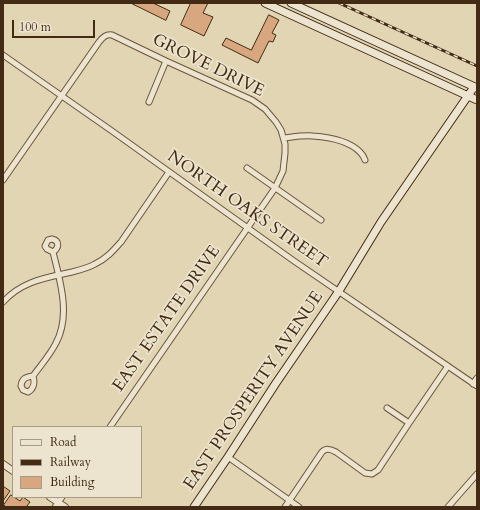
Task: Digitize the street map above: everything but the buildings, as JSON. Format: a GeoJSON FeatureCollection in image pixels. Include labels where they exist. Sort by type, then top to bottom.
{"type":"FeatureCollection","features":[{"type":"Feature","properties":{"kind":"main road"},"geometry":{"type":"LineString","coordinates":[[265,3],[477,100]]}},
{"type":"Feature","properties":{"kind":"main road"},"geometry":{"type":"LineString","coordinates":[[291,3],[476,86]]}},
{"type":"Feature","properties":{"kind":"main road","name":"EAST PROSPERITY AVENUE"},"geometry":{"type":"LineString","coordinates":[[194,507],[339,291],[381,222],[476,86]]}},
{"type":"Feature","properties":{"kind":"street","name":"GROVE DRIVE"},"geometry":{"type":"LineString","coordinates":[[61,96],[99,42],[106,36],[112,35],[259,104],[265,109],[281,130],[284,138],[285,153],[283,171],[275,188],[248,228]]}},
{"type":"Feature","properties":{"kind":"street","name":"NORTH OAKS STREET"},"geometry":{"type":"LineString","coordinates":[[3,55],[248,228],[475,385]]}},
{"type":"Feature","properties":{"kind":"street"},"geometry":{"type":"LineString","coordinates":[[149,102],[166,61]]}},
{"type":"Feature","properties":{"kind":"street"},"geometry":{"type":"LineString","coordinates":[[3,180],[61,96]]}},
{"type":"Feature","properties":{"kind":"street"},"geometry":{"type":"LineString","coordinates":[[284,138],[312,136],[336,140],[347,144],[362,153],[365,160]]}},
{"type":"Feature","properties":{"kind":"street"},"geometry":{"type":"LineString","coordinates":[[247,168],[321,220]]}},
{"type":"Feature","properties":{"kind":"street"},"geometry":{"type":"LineString","coordinates":[[3,302],[8,296],[24,285],[33,281],[94,265],[113,252],[169,172]]}},
{"type":"Feature","properties":{"kind":"street","name":"EAST ESTATE DRIVE"},"geometry":{"type":"LineString","coordinates":[[111,426],[248,228]]}},
{"type":"Feature","properties":{"kind":"street"},"geometry":{"type":"LineString","coordinates":[[33,376],[57,342],[63,322],[63,301],[53,252]]}},
{"type":"Feature","properties":{"kind":"street"},"geometry":{"type":"LineString","coordinates":[[285,507],[324,450],[332,450],[365,473],[372,474],[378,470],[448,366]]}},
{"type":"Feature","properties":{"kind":"street"},"geometry":{"type":"LineString","coordinates":[[475,385],[477,378]]}},
{"type":"Feature","properties":{"kind":"street"},"geometry":{"type":"LineString","coordinates":[[387,408],[409,423]]}},
{"type":"Feature","properties":{"kind":"street"},"geometry":{"type":"LineString","coordinates":[[228,458],[299,507]]}},
{"type":"Feature","properties":{"kind":"street"},"geometry":{"type":"LineString","coordinates":[[3,464],[12,470]]}},
{"type":"Feature","properties":{"kind":"street"},"geometry":{"type":"LineString","coordinates":[[448,507],[477,475]]}},
{"type":"Feature","properties":{"kind":"street"},"geometry":{"type":"LineString","coordinates":[[58,502],[65,507]]}},
{"type":"Feature","properties":{"kind":"railway"},"geometry":{"type":"LineString","coordinates":[[339,3],[477,66]]}}]}
